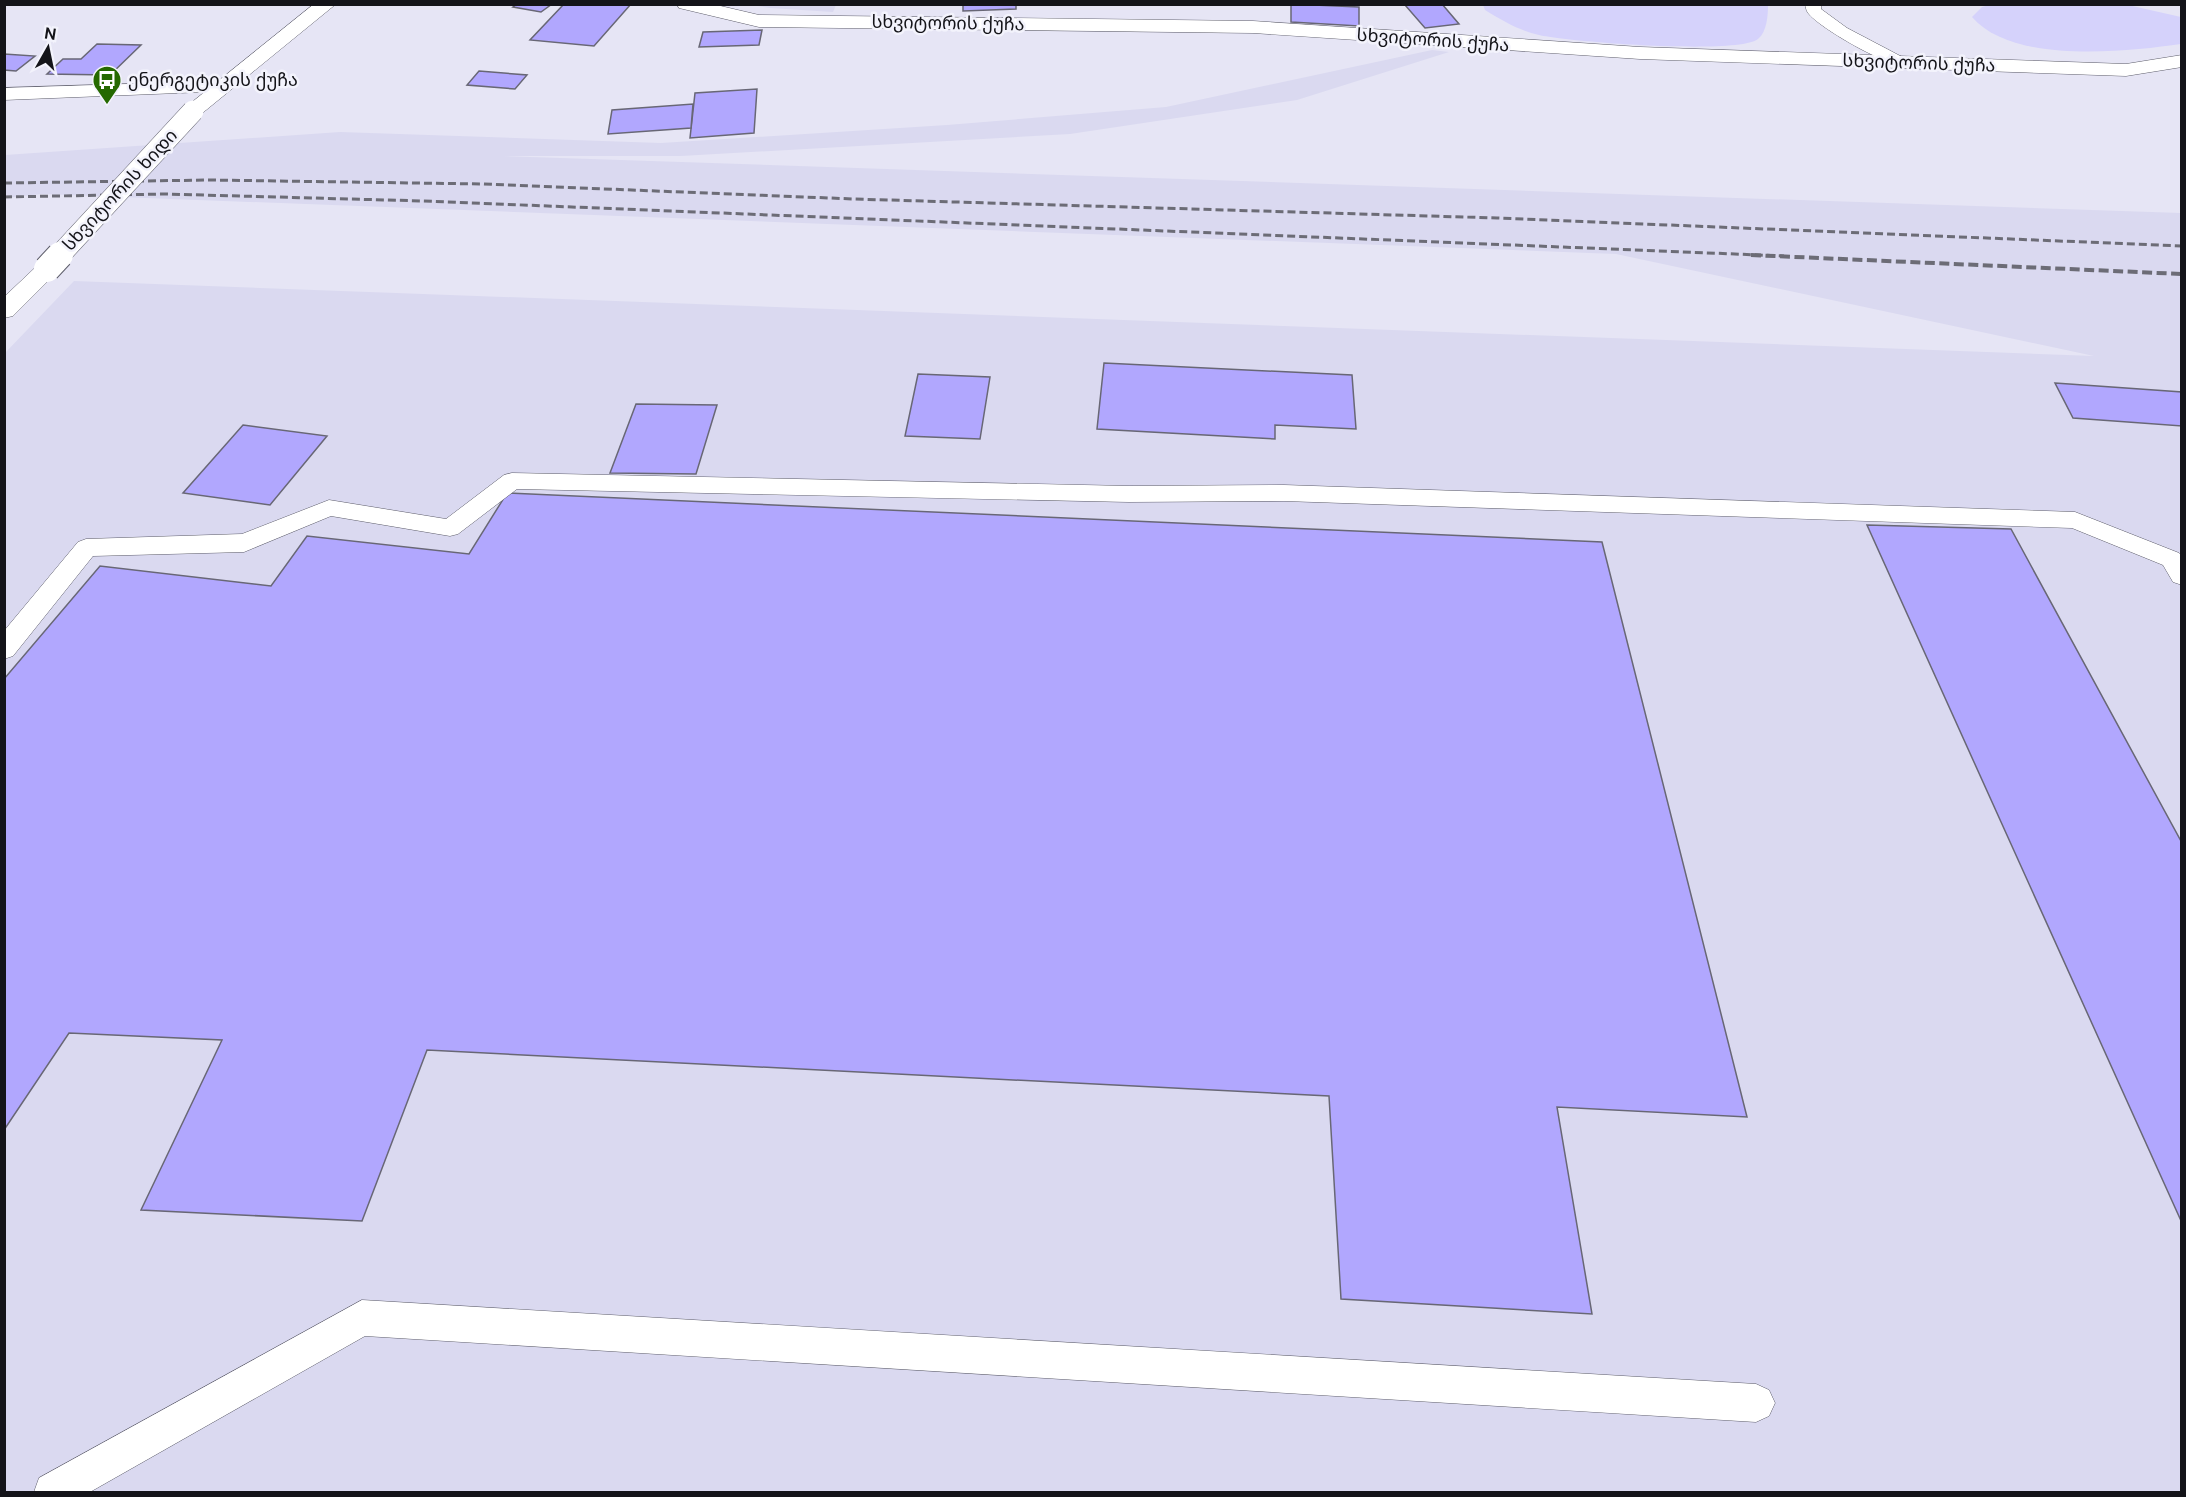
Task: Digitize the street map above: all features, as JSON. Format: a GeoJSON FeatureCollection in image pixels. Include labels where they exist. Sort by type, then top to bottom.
{"type":"FeatureCollection","features":[{"type":"Feature","properties":{"kind":"street"},"geometry":{"type":"LineString","coordinates":[[4,94],[221,87],[327,4]]}},
{"type":"Feature","properties":{"kind":"street","name":"სხვიტორის ქუჩა"},"geometry":{"type":"LineString","coordinates":[[686,4],[759,21],[1253,27],[1640,53],[2126,69],[2181,61]]}},
{"type":"Feature","properties":{"kind":"street","name":"სხვიტორის ხიდი"},"geometry":{"type":"LineString","coordinates":[[4,311],[193,111],[221,87]]}},
{"type":"Feature","properties":{"kind":"lane"},"geometry":{"type":"LineString","coordinates":[[1813,4],[1814,10],[1841,31],[1900,62]]}},
{"type":"Feature","properties":{"kind":"lane"},"geometry":{"type":"LineString","coordinates":[[4,649],[86,548],[244,543],[329,508],[450,528],[512,481],[1129,494],[1284,493],[2074,520],[2171,560],[2181,576]]}},
{"type":"Feature","properties":{"kind":"lane"},"geometry":{"type":"LineString","coordinates":[[53,1492],[362,1318],[1756,1403]]}},
{"type":"Feature","properties":{"kind":"shaded area"},"geometry":{"type":"Polygon","coordinates":[[[836,4],[833,12],[752,5],[836,4]]]}},
{"type":"Feature","properties":{"kind":"shaded area"},"geometry":{"type":"Polygon","coordinates":[[[1993,4],[2128,5],[2181,17],[2181,44],[2101,51],[2041,48],[2014,42],[1990,32],[1972,17],[1982,7],[1993,4]]]}},
{"type":"Feature","properties":{"kind":"shaded area"},"geometry":{"type":"Polygon","coordinates":[[[1483,5],[1768,5],[1765,28],[1758,39],[1744,44],[1688,47],[1616,44],[1539,35],[1524,31],[1504,21],[1485,10],[1483,5]]]}},
{"type":"Feature","properties":{"kind":"shaded area"},"geometry":{"type":"Polygon","coordinates":[[[1432,50],[1449,52],[1297,100],[1070,134],[681,156],[503,156],[2181,213],[2181,1492],[5,1492],[5,353],[74,281],[2094,356],[1616,254],[42,194],[5,198],[5,155],[340,132],[661,143],[947,125],[1166,107],[1432,50]]]}},
{"type":"Feature","properties":{"kind":"building"},"geometry":{"type":"Polygon","coordinates":[[[517,4],[552,4],[541,12],[513,7],[517,4]]]}},
{"type":"Feature","properties":{"kind":"building"},"geometry":{"type":"Polygon","coordinates":[[[564,4],[631,4],[594,46],[530,40],[564,4]]]}},
{"type":"Feature","properties":{"kind":"building"},"geometry":{"type":"Polygon","coordinates":[[[963,4],[1016,4],[1016,9],[963,11],[963,4]]]}},
{"type":"Feature","properties":{"kind":"building"},"geometry":{"type":"Polygon","coordinates":[[[1291,4],[1359,7],[1359,26],[1291,22],[1291,4]]]}},
{"type":"Feature","properties":{"kind":"building"},"geometry":{"type":"Polygon","coordinates":[[[1442,4],[1459,24],[1425,28],[1405,5],[1442,4]]]}},
{"type":"Feature","properties":{"kind":"building"},"geometry":{"type":"Polygon","coordinates":[[[762,30],[759,45],[699,47],[703,32],[762,30]]]}},
{"type":"Feature","properties":{"kind":"building"},"geometry":{"type":"Polygon","coordinates":[[[97,44],[141,45],[110,75],[47,74],[63,59],[81,59],[97,44]]]}},
{"type":"Feature","properties":{"kind":"building"},"geometry":{"type":"Polygon","coordinates":[[[4,54],[35,56],[16,71],[4,70],[4,54]]]}},
{"type":"Feature","properties":{"kind":"building"},"geometry":{"type":"Polygon","coordinates":[[[479,71],[527,75],[515,89],[467,85],[479,71]]]}},
{"type":"Feature","properties":{"kind":"building"},"geometry":{"type":"Polygon","coordinates":[[[757,89],[754,133],[690,138],[695,93],[757,89]]]}},
{"type":"Feature","properties":{"kind":"building"},"geometry":{"type":"Polygon","coordinates":[[[693,104],[691,128],[608,134],[612,110],[693,104]]]}},
{"type":"Feature","properties":{"kind":"building"},"geometry":{"type":"Polygon","coordinates":[[[1104,363],[1352,375],[1356,429],[1275,425],[1275,439],[1097,429],[1104,363]]]}},
{"type":"Feature","properties":{"kind":"building"},"geometry":{"type":"Polygon","coordinates":[[[918,374],[990,377],[980,439],[905,436],[918,374]]]}},
{"type":"Feature","properties":{"kind":"building"},"geometry":{"type":"Polygon","coordinates":[[[2055,383],[2182,392],[2182,426],[2073,418],[2055,383]]]}},
{"type":"Feature","properties":{"kind":"building"},"geometry":{"type":"Polygon","coordinates":[[[636,404],[717,405],[696,474],[610,473],[636,404]]]}},
{"type":"Feature","properties":{"kind":"building"},"geometry":{"type":"Polygon","coordinates":[[[243,425],[327,436],[270,505],[183,493],[243,425]]]}},
{"type":"Feature","properties":{"kind":"building"},"geometry":{"type":"Polygon","coordinates":[[[507,493],[1602,542],[1747,1117],[1557,1107],[1592,1314],[1341,1299],[1329,1096],[427,1050],[362,1221],[141,1210],[222,1040],[69,1033],[4,1130],[4,679],[100,566],[271,586],[307,536],[469,554],[507,493]]]}},
{"type":"Feature","properties":{"kind":"building"},"geometry":{"type":"Polygon","coordinates":[[[1867,525],[2011,529],[2182,843],[2182,1223],[1867,525]]]}},
{"type":"Feature","properties":{"kind":"railway"},"geometry":{"type":"LineString","coordinates":[[4,183],[210,180],[483,184],[854,199],[1497,218],[2182,246]]}},
{"type":"Feature","properties":{"kind":"railway"},"geometry":{"type":"LineString","coordinates":[[4,197],[164,194],[424,201],[1784,256]]}},
{"type":"Feature","properties":{"kind":"railway"},"geometry":{"type":"LineString","coordinates":[[1751,255],[2182,274]]}},
{"type":"Feature","properties":{"kind":"place","name":"ენერგეტიკის ქუჩა"},"geometry":{"type":"Point","coordinates":[107,106]}}]}
